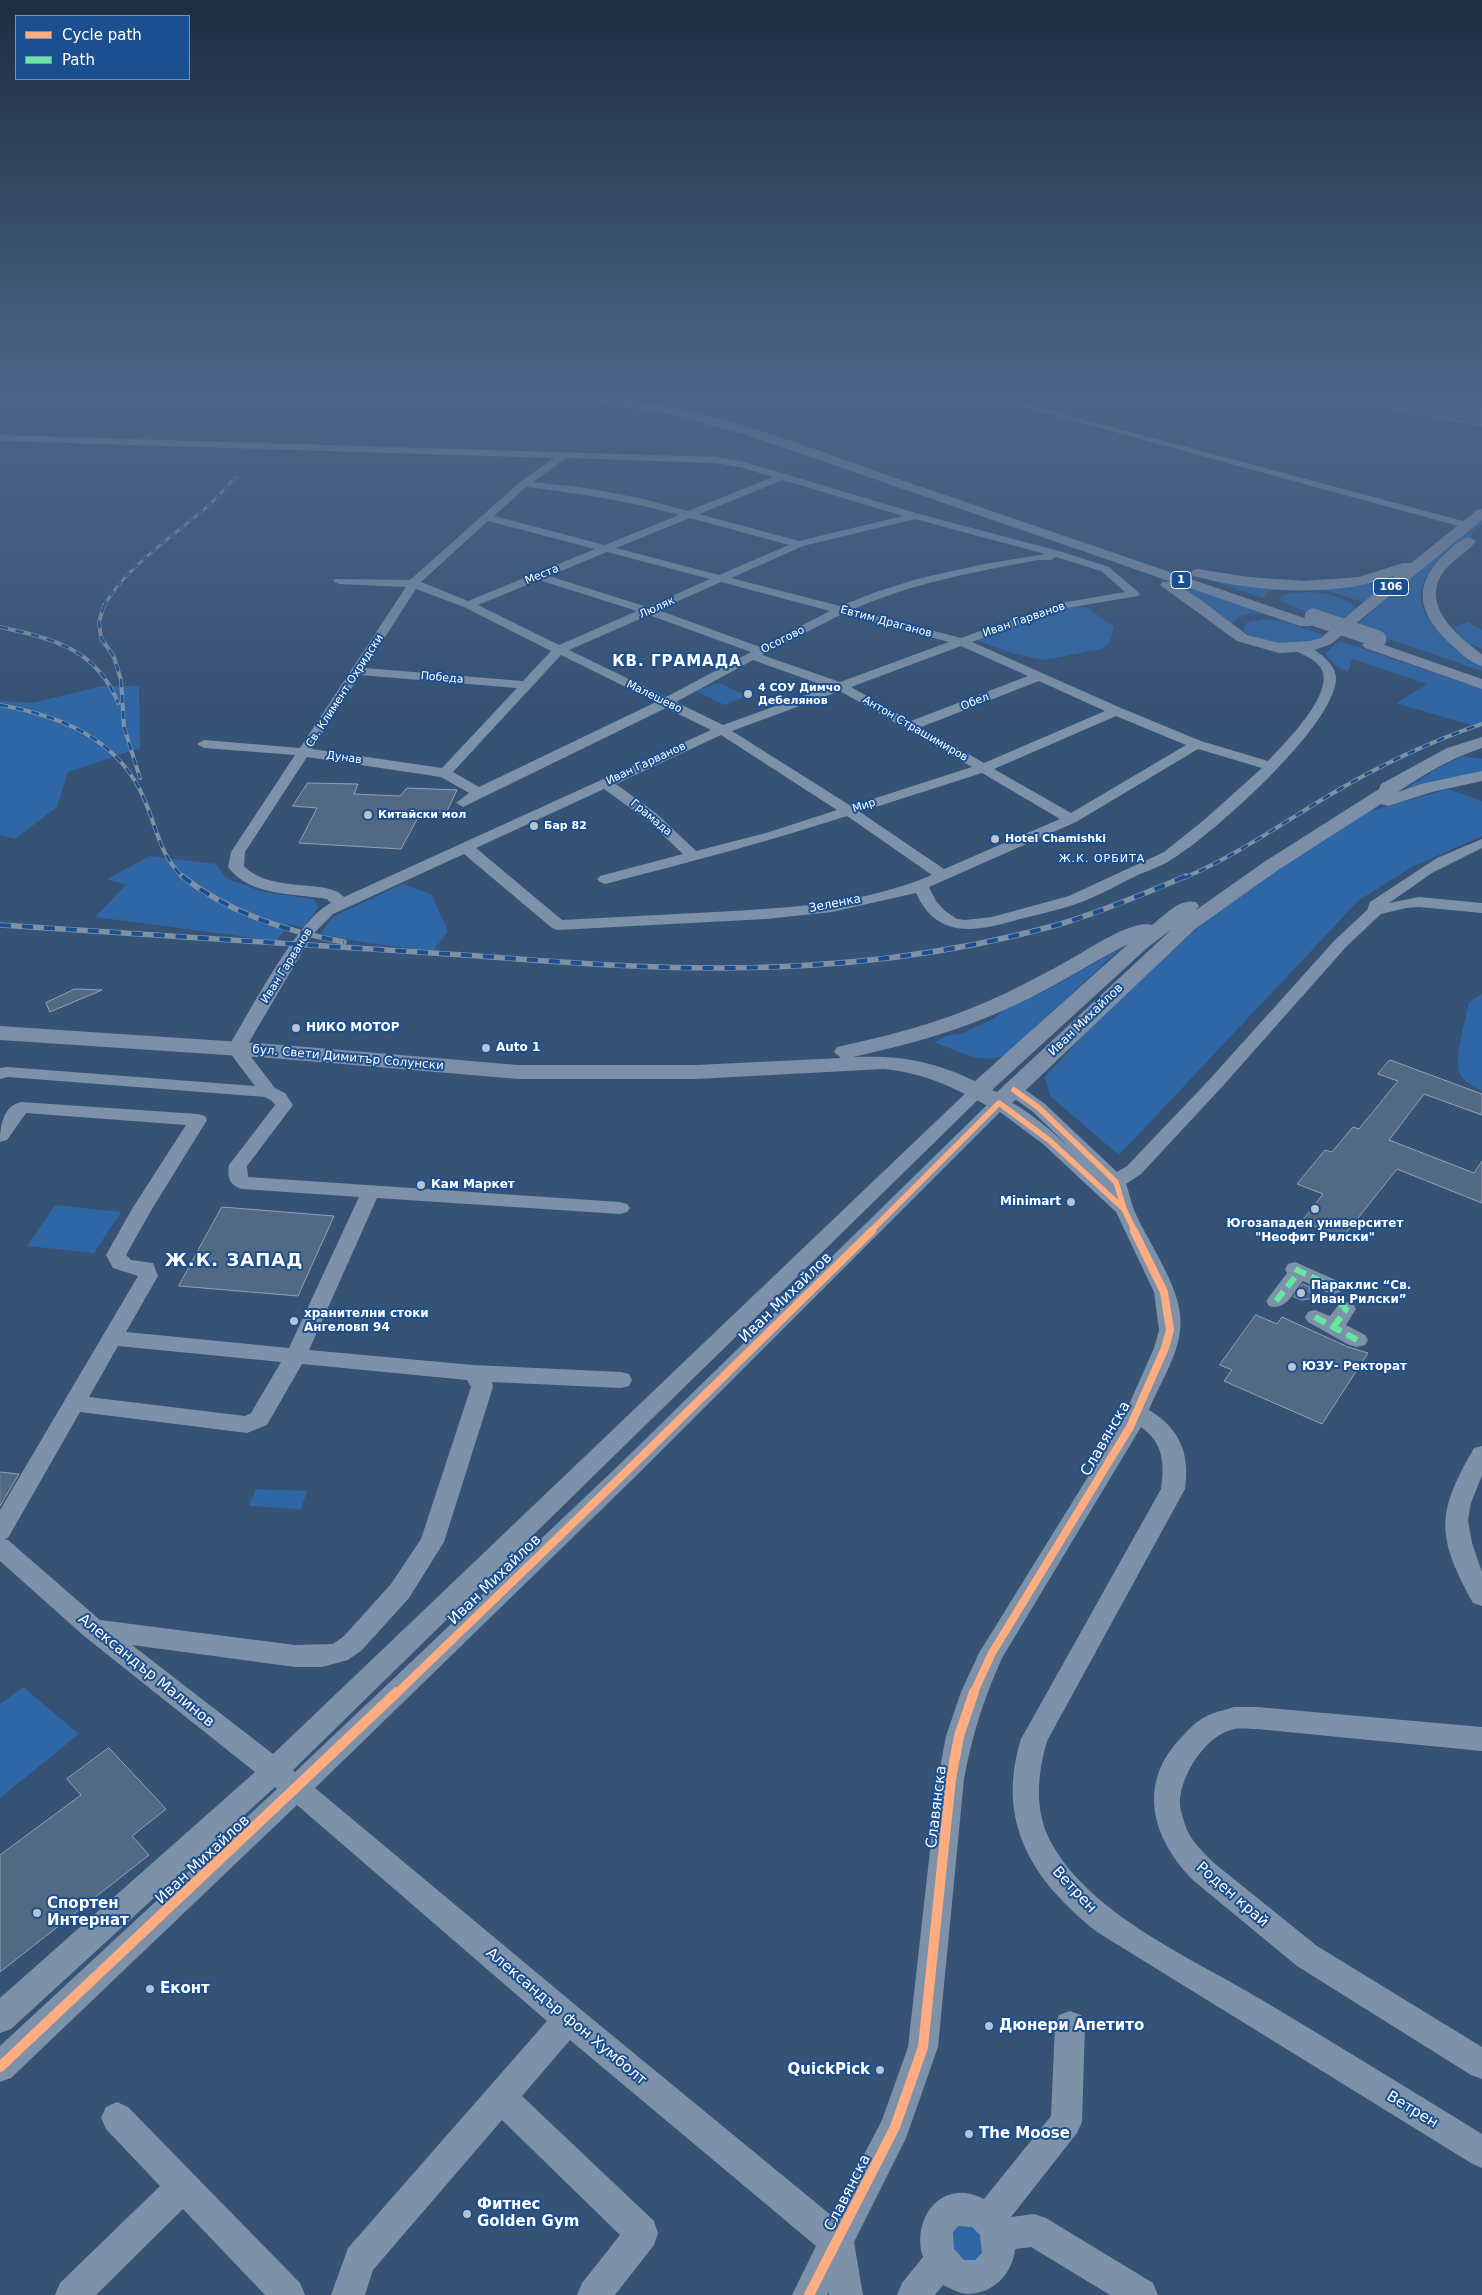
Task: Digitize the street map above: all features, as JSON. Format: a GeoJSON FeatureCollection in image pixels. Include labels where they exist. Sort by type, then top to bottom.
{"type":"FeatureCollection","features":[{"type":"Feature","properties":{"kind":"main road","name":"1"},"geometry":{"type":"LineString","coordinates":[[968,504],[1061,535]]}},
{"type":"Feature","properties":{"kind":"main road","name":"1"},"geometry":{"type":"LineString","coordinates":[[973,504],[1374,642],[1482,674]]}},
{"type":"Feature","properties":{"kind":"main road","name":"106"},"geometry":{"type":"LineString","coordinates":[[1256,643],[1279,648],[1300,648],[1326,641],[1352,605],[1424,559],[1482,513]]}},
{"type":"Feature","properties":{"kind":"main road"},"geometry":{"type":"LineString","coordinates":[[1482,528],[1439,569],[1428,587],[1428,594],[1431,607],[1438,622],[1460,644],[1482,661]]}},
{"type":"Feature","properties":{"kind":"main road"},"geometry":{"type":"LineString","coordinates":[[1061,535],[1192,572],[1268,583],[1315,584],[1366,579],[1400,570],[1424,559]]}},
{"type":"Feature","properties":{"kind":"main road"},"geometry":{"type":"LineString","coordinates":[[1061,535],[1168,586],[1192,600],[1235,634],[1256,643]]}},
{"type":"Feature","properties":{"kind":"main road"},"geometry":{"type":"LineString","coordinates":[[1309,620],[1276,602],[1269,596],[1279,591],[1300,589],[1324,592],[1352,605]]}},
{"type":"Feature","properties":{"kind":"main road"},"geometry":{"type":"LineString","coordinates":[[1256,643],[1236,629],[1239,622],[1261,617],[1309,620]]}},
{"type":"Feature","properties":{"kind":"main road","name":"1"},"geometry":{"type":"LineString","coordinates":[[1374,642],[1482,684]]}},
{"type":"Feature","properties":{"kind":"main road","name":"Иван Михайлов"},"geometry":{"type":"LineString","coordinates":[[986,1084],[1170,920],[1255,860],[1354,804],[1402,781],[1453,752],[1482,742]]}},
{"type":"Feature","properties":{"kind":"main road"},"geometry":{"type":"LineString","coordinates":[[1453,752],[1482,756]]}},
{"type":"Feature","properties":{"kind":"main road"},"geometry":{"type":"LineString","coordinates":[[1328,831],[1406,794],[1449,782],[1482,776]]}},
{"type":"Feature","properties":{"kind":"main road","name":"Иван Михайлов"},"geometry":{"type":"LineString","coordinates":[[1006,1097],[1188,925],[1271,866],[1328,831],[1402,781]]}},
{"type":"Feature","properties":{"kind":"main road"},"geometry":{"type":"LineString","coordinates":[[836,1054],[890,1043],[968,1019],[1029,991],[1138,932],[1170,920]]}},
{"type":"Feature","properties":{"kind":"main road","name":"бул. Свети Димитър Солунски"},"geometry":{"type":"LineString","coordinates":[[0,1033],[236,1049],[518,1072],[696,1072],[884,1062],[900,1063],[986,1084]]}},
{"type":"Feature","properties":{"kind":"main road","name":"бул. Свети Димитър Солунски"},"geometry":{"type":"LineString","coordinates":[[696,1072],[836,1054],[904,1050],[930,1054],[1006,1097]]}},
{"type":"Feature","properties":{"kind":"street","name":"Св. Климент Охридски"},"geometry":{"type":"LineString","coordinates":[[339,904],[332,895],[254,882],[247,879],[236,867],[238,852],[415,584],[503,504]]}},
{"type":"Feature","properties":{"kind":"street"},"geometry":{"type":"LineString","coordinates":[[651,504],[799,544]]}},
{"type":"Feature","properties":{"kind":"street","name":"Места"},"geometry":{"type":"LineString","coordinates":[[468,605],[714,504]]}},
{"type":"Feature","properties":{"kind":"street"},"geometry":{"type":"LineString","coordinates":[[876,504],[1037,553]]}},
{"type":"Feature","properties":{"kind":"street"},"geometry":{"type":"LineString","coordinates":[[1385,504],[1466,526]]}},
{"type":"Feature","properties":{"kind":"street","name":"Люляк"},"geometry":{"type":"LineString","coordinates":[[445,774],[559,650],[649,612],[799,544],[915,516]]}},
{"type":"Feature","properties":{"kind":"street","name":"Евтим Драганов"},"geometry":{"type":"LineString","coordinates":[[488,518],[962,642],[1116,711],[1196,744],[1270,766]]}},
{"type":"Feature","properties":{"kind":"street","name":"Иван Гарванов"},"geometry":{"type":"LineString","coordinates":[[236,1049],[306,933],[327,911],[339,904],[466,848],[722,730],[1060,606],[1134,594],[1105,569],[1037,553]]}},
{"type":"Feature","properties":{"kind":"street","name":"Осогово"},"geometry":{"type":"LineString","coordinates":[[463,802],[666,703],[843,610],[883,593],[955,572],[1037,553]]}},
{"type":"Feature","properties":{"kind":"street","name":"Антон Страшимиров"},"geometry":{"type":"LineString","coordinates":[[538,576],[649,612],[842,687],[1071,819]]}},
{"type":"Feature","properties":{"kind":"street","name":"Малешево"},"geometry":{"type":"LineString","coordinates":[[339,581],[415,584],[468,605],[722,730],[848,811],[944,876]]}},
{"type":"Feature","properties":{"kind":"street"},"geometry":{"type":"LineString","coordinates":[[921,885],[922,892],[934,908],[949,921],[961,925],[977,925],[1082,896],[1167,856],[1212,821],[1270,766],[1314,718],[1331,681],[1330,673],[1320,660],[1300,648]]}},
{"type":"Feature","properties":{"kind":"street","name":"Победа"},"geometry":{"type":"LineString","coordinates":[[358,671],[526,685]]}},
{"type":"Feature","properties":{"kind":"street","name":"Обел"},"geometry":{"type":"LineString","coordinates":[[911,726],[1038,676]]}},
{"type":"Feature","properties":{"kind":"street","name":"Мир"},"geometry":{"type":"LineString","coordinates":[[605,879],[771,836],[984,768],[1116,711]]}},
{"type":"Feature","properties":{"kind":"street","name":"Дунав"},"geometry":{"type":"LineString","coordinates":[[204,744],[304,752],[445,774],[479,793]]}},
{"type":"Feature","properties":{"kind":"street","name":"Зеленка"},"geometry":{"type":"LineString","coordinates":[[466,848],[558,925],[686,920],[827,908],[907,890],[944,876],[1071,819],[1196,744]]}},
{"type":"Feature","properties":{"kind":"street","name":"Грамада"},"geometry":{"type":"LineString","coordinates":[[605,783],[652,816],[694,857]]}},
{"type":"Feature","properties":{"kind":"street"},"geometry":{"type":"LineString","coordinates":[[1375,911],[1376,905],[1388,895],[1462,850],[1482,843]]}},
{"type":"Feature","properties":{"kind":"street"},"geometry":{"type":"LineString","coordinates":[[1108,1184],[1134,1170],[1340,944],[1375,911],[1405,903],[1419,902],[1482,908]]}},
{"type":"Feature","properties":{"kind":"street"},"geometry":{"type":"LineString","coordinates":[[236,1049],[269,1092]]}},
{"type":"Feature","properties":{"kind":"street"},"geometry":{"type":"LineString","coordinates":[[0,1074],[17,1073],[269,1092],[279,1097],[284,1105],[238,1165],[237,1177],[243,1183],[620,1208]]}},
{"type":"Feature","properties":{"kind":"street","name":"Иван Михайлов"},"geometry":{"type":"LineString","coordinates":[[0,2018],[273,1772],[986,1084]]}},
{"type":"Feature","properties":{"kind":"street","name":"Славянска"},"geometry":{"type":"LineString","coordinates":[[809,2295],[895,2127],[923,2046],[951,1779],[959,1736],[974,1692],[992,1653],[1130,1427],[1165,1348],[1170,1330],[1170,1318],[1164,1292],[1124,1209],[1108,1184],[1021,1116],[1006,1097]]}},
{"type":"Feature","properties":{"kind":"street","name":"Иван Михайлов"},"geometry":{"type":"LineString","coordinates":[[0,2067],[297,1789],[802,1300],[1006,1097]]}},
{"type":"Feature","properties":{"kind":"street"},"geometry":{"type":"LineString","coordinates":[[0,1136],[21,1107],[198,1120],[142,1208],[116,1255],[117,1261],[122,1266],[146,1268],[148,1276],[0,1531]]}},
{"type":"Feature","properties":{"kind":"street"},"geometry":{"type":"LineString","coordinates":[[74,1403],[247,1425],[259,1420],[295,1357],[371,1191]]}},
{"type":"Feature","properties":{"kind":"street"},"geometry":{"type":"LineString","coordinates":[[1277,1301],[1298,1270],[1341,1300],[1334,1328]]}},
{"type":"Feature","properties":{"kind":"street"},"geometry":{"type":"LineString","coordinates":[[1315,1317],[1357,1340]]}},
{"type":"Feature","properties":{"kind":"street"},"geometry":{"type":"LineString","coordinates":[[112,1338],[473,1373],[621,1380]]}},
{"type":"Feature","properties":{"kind":"street"},"geometry":{"type":"LineString","coordinates":[[93,1629],[295,1656],[322,1656],[339,1653],[353,1643],[400,1591],[432,1542],[482,1387],[480,1379],[473,1373]]}},
{"type":"Feature","properties":{"kind":"street","name":"Ветрен"},"geometry":{"type":"LineString","coordinates":[[1137,1413],[1159,1428],[1173,1453],[1176,1469],[1174,1489],[1034,1739],[1024,1777],[1025,1800],[1033,1832],[1042,1852],[1050,1867],[1073,1894],[1119,1932],[1219,1990],[1482,2152]]}},
{"type":"Feature","properties":{"kind":"street"},"geometry":{"type":"LineString","coordinates":[[1482,1454],[1469,1476],[1456,1513],[1459,1540],[1476,1586],[1482,1596]]}},
{"type":"Feature","properties":{"kind":"street","name":"Александър Малинов"},"geometry":{"type":"LineString","coordinates":[[0,1547],[93,1629],[297,1789]]}},
{"type":"Feature","properties":{"kind":"street","name":"Роден край"},"geometry":{"type":"LineString","coordinates":[[1482,1739],[1257,1718],[1234,1718],[1214,1725],[1191,1743],[1173,1772],[1166,1801],[1173,1830],[1180,1844],[1189,1857],[1224,1889],[1307,1956],[1482,2064]]}},
{"type":"Feature","properties":{"kind":"street","name":"Александър фон Хумболт"},"geometry":{"type":"LineString","coordinates":[[297,1789],[568,2019],[837,2242]]}},
{"type":"Feature","properties":{"kind":"street"},"geometry":{"type":"LineString","coordinates":[[348,2295],[360,2260],[568,2019]]}},
{"type":"Feature","properties":{"kind":"street"},"geometry":{"type":"LineString","coordinates":[[993,2227],[1066,2122],[1070,2026]]}},
{"type":"Feature","properties":{"kind":"street"},"geometry":{"type":"LineString","coordinates":[[501,2097],[642,2233],[594,2295]]}},
{"type":"Feature","properties":{"kind":"street"},"geometry":{"type":"LineString","coordinates":[[117,2118],[288,2295]]}},
{"type":"Feature","properties":{"kind":"street"},"geometry":{"type":"LineString","coordinates":[[72,2295],[183,2186]]}},
{"type":"Feature","properties":{"kind":"street"},"geometry":{"type":"LineString","coordinates":[[956,2208],[972,2208],[993,2227],[999,2255],[990,2271],[973,2278],[954,2274],[941,2261],[936,2246],[936,2230],[944,2216],[956,2208]]}},
{"type":"Feature","properties":{"kind":"street"},"geometry":{"type":"LineString","coordinates":[[993,2227],[1034,2230],[1141,2295]]}},
{"type":"Feature","properties":{"kind":"street"},"geometry":{"type":"LineString","coordinates":[[837,2242],[846,2295]]}},
{"type":"Feature","properties":{"kind":"street"},"geometry":{"type":"LineString","coordinates":[[914,2295],[941,2261]]}},
{"type":"Feature","properties":{"kind":"shaded area"},"geometry":{"type":"Polygon","coordinates":[[[1482,518],[1482,524],[1426,577],[1421,590],[1421,604],[1436,628],[1459,649],[1482,664],[1482,671],[1354,627],[1482,518]]]}},
{"type":"Feature","properties":{"kind":"shaded area"},"geometry":{"type":"Polygon","coordinates":[[[1145,571],[1274,615],[1244,615],[1238,617],[1231,626],[1175,587],[1145,571]]]}},
{"type":"Feature","properties":{"kind":"shaded area"},"geometry":{"type":"Polygon","coordinates":[[[1195,575],[1257,584],[1400,575],[1366,603],[1322,589],[1274,589],[1266,593],[1263,598],[1195,575]]]}},
{"type":"Feature","properties":{"kind":"shaded area"},"geometry":{"type":"Polygon","coordinates":[[[1312,592],[1336,597],[1358,609],[1341,623],[1293,607],[1280,599],[1280,597],[1290,593],[1312,592]]]}},
{"type":"Feature","properties":{"kind":"shaded area"},"geometry":{"type":"Polygon","coordinates":[[[1067,607],[1088,608],[1114,627],[1110,642],[1101,649],[1044,660],[1011,653],[976,640],[1067,607]]]}},
{"type":"Feature","properties":{"kind":"shaded area"},"geometry":{"type":"Polygon","coordinates":[[[1263,619],[1282,621],[1324,635],[1305,643],[1283,644],[1261,640],[1243,631],[1246,623],[1263,619]]]}},
{"type":"Feature","properties":{"kind":"shaded area"},"geometry":{"type":"Polygon","coordinates":[[[1468,622],[1482,630],[1482,649],[1461,641],[1455,627],[1468,622]]]}},
{"type":"Feature","properties":{"kind":"shaded area"},"geometry":{"type":"Polygon","coordinates":[[[1340,641],[1482,689],[1482,722],[1471,725],[1396,703],[1428,684],[1352,659],[1348,672],[1335,665],[1325,653],[1340,641]]]}},
{"type":"Feature","properties":{"kind":"shaded area"},"geometry":{"type":"Polygon","coordinates":[[[719,683],[747,696],[725,705],[696,691],[719,683]]]}},
{"type":"Feature","properties":{"kind":"shaded area"},"geometry":{"type":"Polygon","coordinates":[[[102,686],[139,686],[140,748],[68,772],[57,807],[15,839],[0,835],[0,701],[32,703],[102,686]]]}},
{"type":"Feature","properties":{"kind":"shaded area"},"geometry":{"type":"Polygon","coordinates":[[[1463,756],[1482,759],[1482,774],[1403,790],[1440,767],[1463,756]]]}},
{"type":"Feature","properties":{"kind":"shaded area"},"geometry":{"type":"Polygon","coordinates":[[[1448,789],[1482,801],[1482,836],[1412,867],[1359,900],[1119,1155],[1050,1096],[1045,1077],[1106,1011],[1187,936],[1261,879],[1370,811],[1448,789]]]}},
{"type":"Feature","properties":{"kind":"shaded area"},"geometry":{"type":"Polygon","coordinates":[[[150,856],[216,864],[226,878],[263,892],[313,899],[319,907],[303,928],[289,924],[277,941],[95,917],[126,885],[107,879],[150,856]]]}},
{"type":"Feature","properties":{"kind":"shaded area"},"geometry":{"type":"Polygon","coordinates":[[[403,884],[431,894],[448,931],[433,951],[367,943],[320,934],[334,916],[403,884]]]}},
{"type":"Feature","properties":{"kind":"shaded area"},"geometry":{"type":"Polygon","coordinates":[[[1121,948],[1005,1055],[997,1058],[979,1058],[960,1053],[934,1042],[949,1035],[961,1034],[993,1019],[1004,1010],[1053,987],[1121,948]]]}},
{"type":"Feature","properties":{"kind":"shaded area"},"geometry":{"type":"Polygon","coordinates":[[[1482,994],[1482,1091],[1462,1077],[1458,1067],[1458,1059],[1469,1002],[1482,994]]]}},
{"type":"Feature","properties":{"kind":"shaded area"},"geometry":{"type":"Polygon","coordinates":[[[55,1205],[121,1212],[94,1253],[27,1246],[55,1205]]]}},
{"type":"Feature","properties":{"kind":"shaded area"},"geometry":{"type":"Polygon","coordinates":[[[256,1489],[307,1491],[301,1509],[249,1506],[256,1489]]]}},
{"type":"Feature","properties":{"kind":"shaded area"},"geometry":{"type":"Polygon","coordinates":[[[23,1687],[79,1734],[0,1798],[0,1704],[23,1687]]]}},
{"type":"Feature","properties":{"kind":"shaded area"},"geometry":{"type":"Polygon","coordinates":[[[962,2220],[983,2230],[985,2254],[977,2263],[955,2260],[948,2230],[962,2220]]]}},
{"type":"Feature","properties":{"kind":"building","name":"Китайски мол"},"geometry":{"type":"Polygon","coordinates":[[[308,783],[358,784],[354,794],[400,796],[407,788],[457,790],[446,813],[421,812],[401,849],[299,843],[317,808],[293,806],[308,783]]]}},
{"type":"Feature","properties":{"kind":"building"},"geometry":{"type":"Polygon","coordinates":[[[75,989],[102,990],[50,1012],[46,1003],[75,989]]]}},
{"type":"Feature","properties":{"kind":"building","name":"Югозападен университет \"Неофит Рилски\""},"geometry":{"type":"Polygon","coordinates":[[[1390,1060],[1482,1094],[1482,1115],[1424,1094],[1389,1140],[1474,1173],[1482,1161],[1482,1203],[1397,1169],[1342,1238],[1302,1221],[1323,1194],[1297,1184],[1325,1150],[1332,1152],[1353,1127],[1359,1129],[1398,1081],[1378,1074],[1390,1060]]]}},
{"type":"Feature","properties":{"kind":"building"},"geometry":{"type":"Polygon","coordinates":[[[222,1207],[334,1216],[298,1296],[179,1286],[222,1207]]]}},
{"type":"Feature","properties":{"kind":"building","name":"Параклис “Св. Иван Рилски”"},"geometry":{"type":"Polygon","coordinates":[[[1303,1284],[1310,1287],[1309,1291],[1314,1298],[1302,1300],[1294,1297],[1303,1284]]]}},
{"type":"Feature","properties":{"kind":"building","name":"ЮЗУ- Ректорат"},"geometry":{"type":"Polygon","coordinates":[[[1256,1315],[1277,1324],[1282,1317],[1348,1347],[1368,1353],[1322,1424],[1224,1381],[1232,1370],[1220,1365],[1256,1315]]]}},
{"type":"Feature","properties":{"kind":"building"},"geometry":{"type":"Polygon","coordinates":[[[0,1472],[19,1474],[0,1506],[0,1472]]]}},
{"type":"Feature","properties":{"kind":"building","name":"Спортен Интернат"},"geometry":{"type":"Polygon","coordinates":[[[109,1748],[166,1809],[132,1836],[149,1855],[0,1972],[0,1855],[81,1795],[67,1779],[109,1748]]]}},
{"type":"Feature","properties":{"kind":"railway"},"geometry":{"type":"LineString","coordinates":[[104,606],[124,578],[137,565],[210,504]]}},
{"type":"Feature","properties":{"kind":"railway"},"geometry":{"type":"LineString","coordinates":[[104,605],[99,622],[101,638],[114,657],[121,680],[124,727],[140,778]]}},
{"type":"Feature","properties":{"kind":"railway"},"geometry":{"type":"LineString","coordinates":[[0,627],[55,642],[85,658],[109,684],[118,703]]}},
{"type":"Feature","properties":{"kind":"railway"},"geometry":{"type":"LineString","coordinates":[[0,705],[45,716],[66,724],[104,746],[120,761],[134,780],[145,801],[169,861],[182,876]]}},
{"type":"Feature","properties":{"kind":"railway"},"geometry":{"type":"LineString","coordinates":[[1184,878],[1222,860],[1369,773],[1424,746],[1482,724]]}},
{"type":"Feature","properties":{"kind":"railway"},"geometry":{"type":"LineString","coordinates":[[182,876],[219,900],[258,919],[322,938],[344,942]]}},
{"type":"Feature","properties":{"kind":"railway"},"geometry":{"type":"LineString","coordinates":[[0,925],[607,965],[685,968],[792,966],[900,957],[1005,938],[1057,925],[1090,914],[1186,876]]}},
{"type":"Feature","properties":{"kind":"marked path"},"geometry":{"type":"LineString","coordinates":[[1295,1269],[1333,1287]]}},
{"type":"Feature","properties":{"kind":"marked path"},"geometry":{"type":"LineString","coordinates":[[1276,1301],[1300,1271]]}},
{"type":"Feature","properties":{"kind":"marked path"},"geometry":{"type":"LineString","coordinates":[[1339,1302],[1346,1309],[1348,1302]]}},
{"type":"Feature","properties":{"kind":"marked path"},"geometry":{"type":"LineString","coordinates":[[1334,1327],[1346,1309]]}},
{"type":"Feature","properties":{"kind":"marked path"},"geometry":{"type":"LineString","coordinates":[[1315,1317],[1357,1340]]}},
{"type":"Feature","properties":{"kind":"cycle path"},"geometry":{"type":"LineString","coordinates":[[809,2295],[895,2127],[923,2047],[951,1779],[959,1736],[974,1692],[992,1653],[1130,1427],[1165,1348],[1170,1330],[1164,1292],[1124,1209],[1116,1182],[1039,1108],[1014,1090]]}},
{"type":"Feature","properties":{"kind":"cycle path"},"geometry":{"type":"LineString","coordinates":[[0,2067],[504,1590],[753,1348],[999,1103],[1017,1114],[1049,1140],[1124,1209]]}},
{"type":"Feature","properties":{"kind":"place","name":"4 СОУ Димчо Дебелянов"},"geometry":{"type":"Point","coordinates":[748,694]}},
{"type":"Feature","properties":{"kind":"place","name":"Китайски мол"},"geometry":{"type":"Point","coordinates":[368,815]}},
{"type":"Feature","properties":{"kind":"place","name":"Бар 82"},"geometry":{"type":"Point","coordinates":[534,826]}},
{"type":"Feature","properties":{"kind":"place","name":"Hotel Chamishki"},"geometry":{"type":"Point","coordinates":[995,839]}},
{"type":"Feature","properties":{"kind":"place","name":"НИКО МОТОР"},"geometry":{"type":"Point","coordinates":[296,1028]}},
{"type":"Feature","properties":{"kind":"place","name":"Auto 1"},"geometry":{"type":"Point","coordinates":[486,1048]}},
{"type":"Feature","properties":{"kind":"place","name":"Кам Маркет"},"geometry":{"type":"Point","coordinates":[421,1185]}},
{"type":"Feature","properties":{"kind":"place","name":"Minimart"},"geometry":{"type":"Point","coordinates":[1071,1202]}},
{"type":"Feature","properties":{"kind":"place","name":"Югозападен университет \"Неофит Рилски\""},"geometry":{"type":"Point","coordinates":[1315,1209]}},
{"type":"Feature","properties":{"kind":"place","name":"Параклис “Св. Иван Рилски”"},"geometry":{"type":"Point","coordinates":[1301,1293]}},
{"type":"Feature","properties":{"kind":"place","name":"хранителни стоки Ангеловп 94"},"geometry":{"type":"Point","coordinates":[294,1321]}},
{"type":"Feature","properties":{"kind":"place","name":"ЮЗУ- Ректорат"},"geometry":{"type":"Point","coordinates":[1292,1367]}},
{"type":"Feature","properties":{"kind":"place","name":"Спортен Интернат"},"geometry":{"type":"Point","coordinates":[37,1913]}},
{"type":"Feature","properties":{"kind":"place","name":"Еконт"},"geometry":{"type":"Point","coordinates":[150,1989]}},
{"type":"Feature","properties":{"kind":"place","name":"Дюнери Апетито"},"geometry":{"type":"Point","coordinates":[989,2026]}},
{"type":"Feature","properties":{"kind":"place","name":"QuickPick"},"geometry":{"type":"Point","coordinates":[880,2070]}},
{"type":"Feature","properties":{"kind":"place","name":"The Moose"},"geometry":{"type":"Point","coordinates":[969,2134]}},
{"type":"Feature","properties":{"kind":"place","name":"Фитнес Golden Gym"},"geometry":{"type":"Point","coordinates":[467,2214]}},
{"type":"Feature","properties":{"kind":"district","name":"КВ. ГРАМАДА"},"geometry":{"type":"Point","coordinates":[677,662]}},
{"type":"Feature","properties":{"kind":"district","name":"Ж.К. ОРБИТА"},"geometry":{"type":"Point","coordinates":[1102,859]}},
{"type":"Feature","properties":{"kind":"district","name":"Ж.К. ЗАПАД"},"geometry":{"type":"Point","coordinates":[234,1261]}}]}
